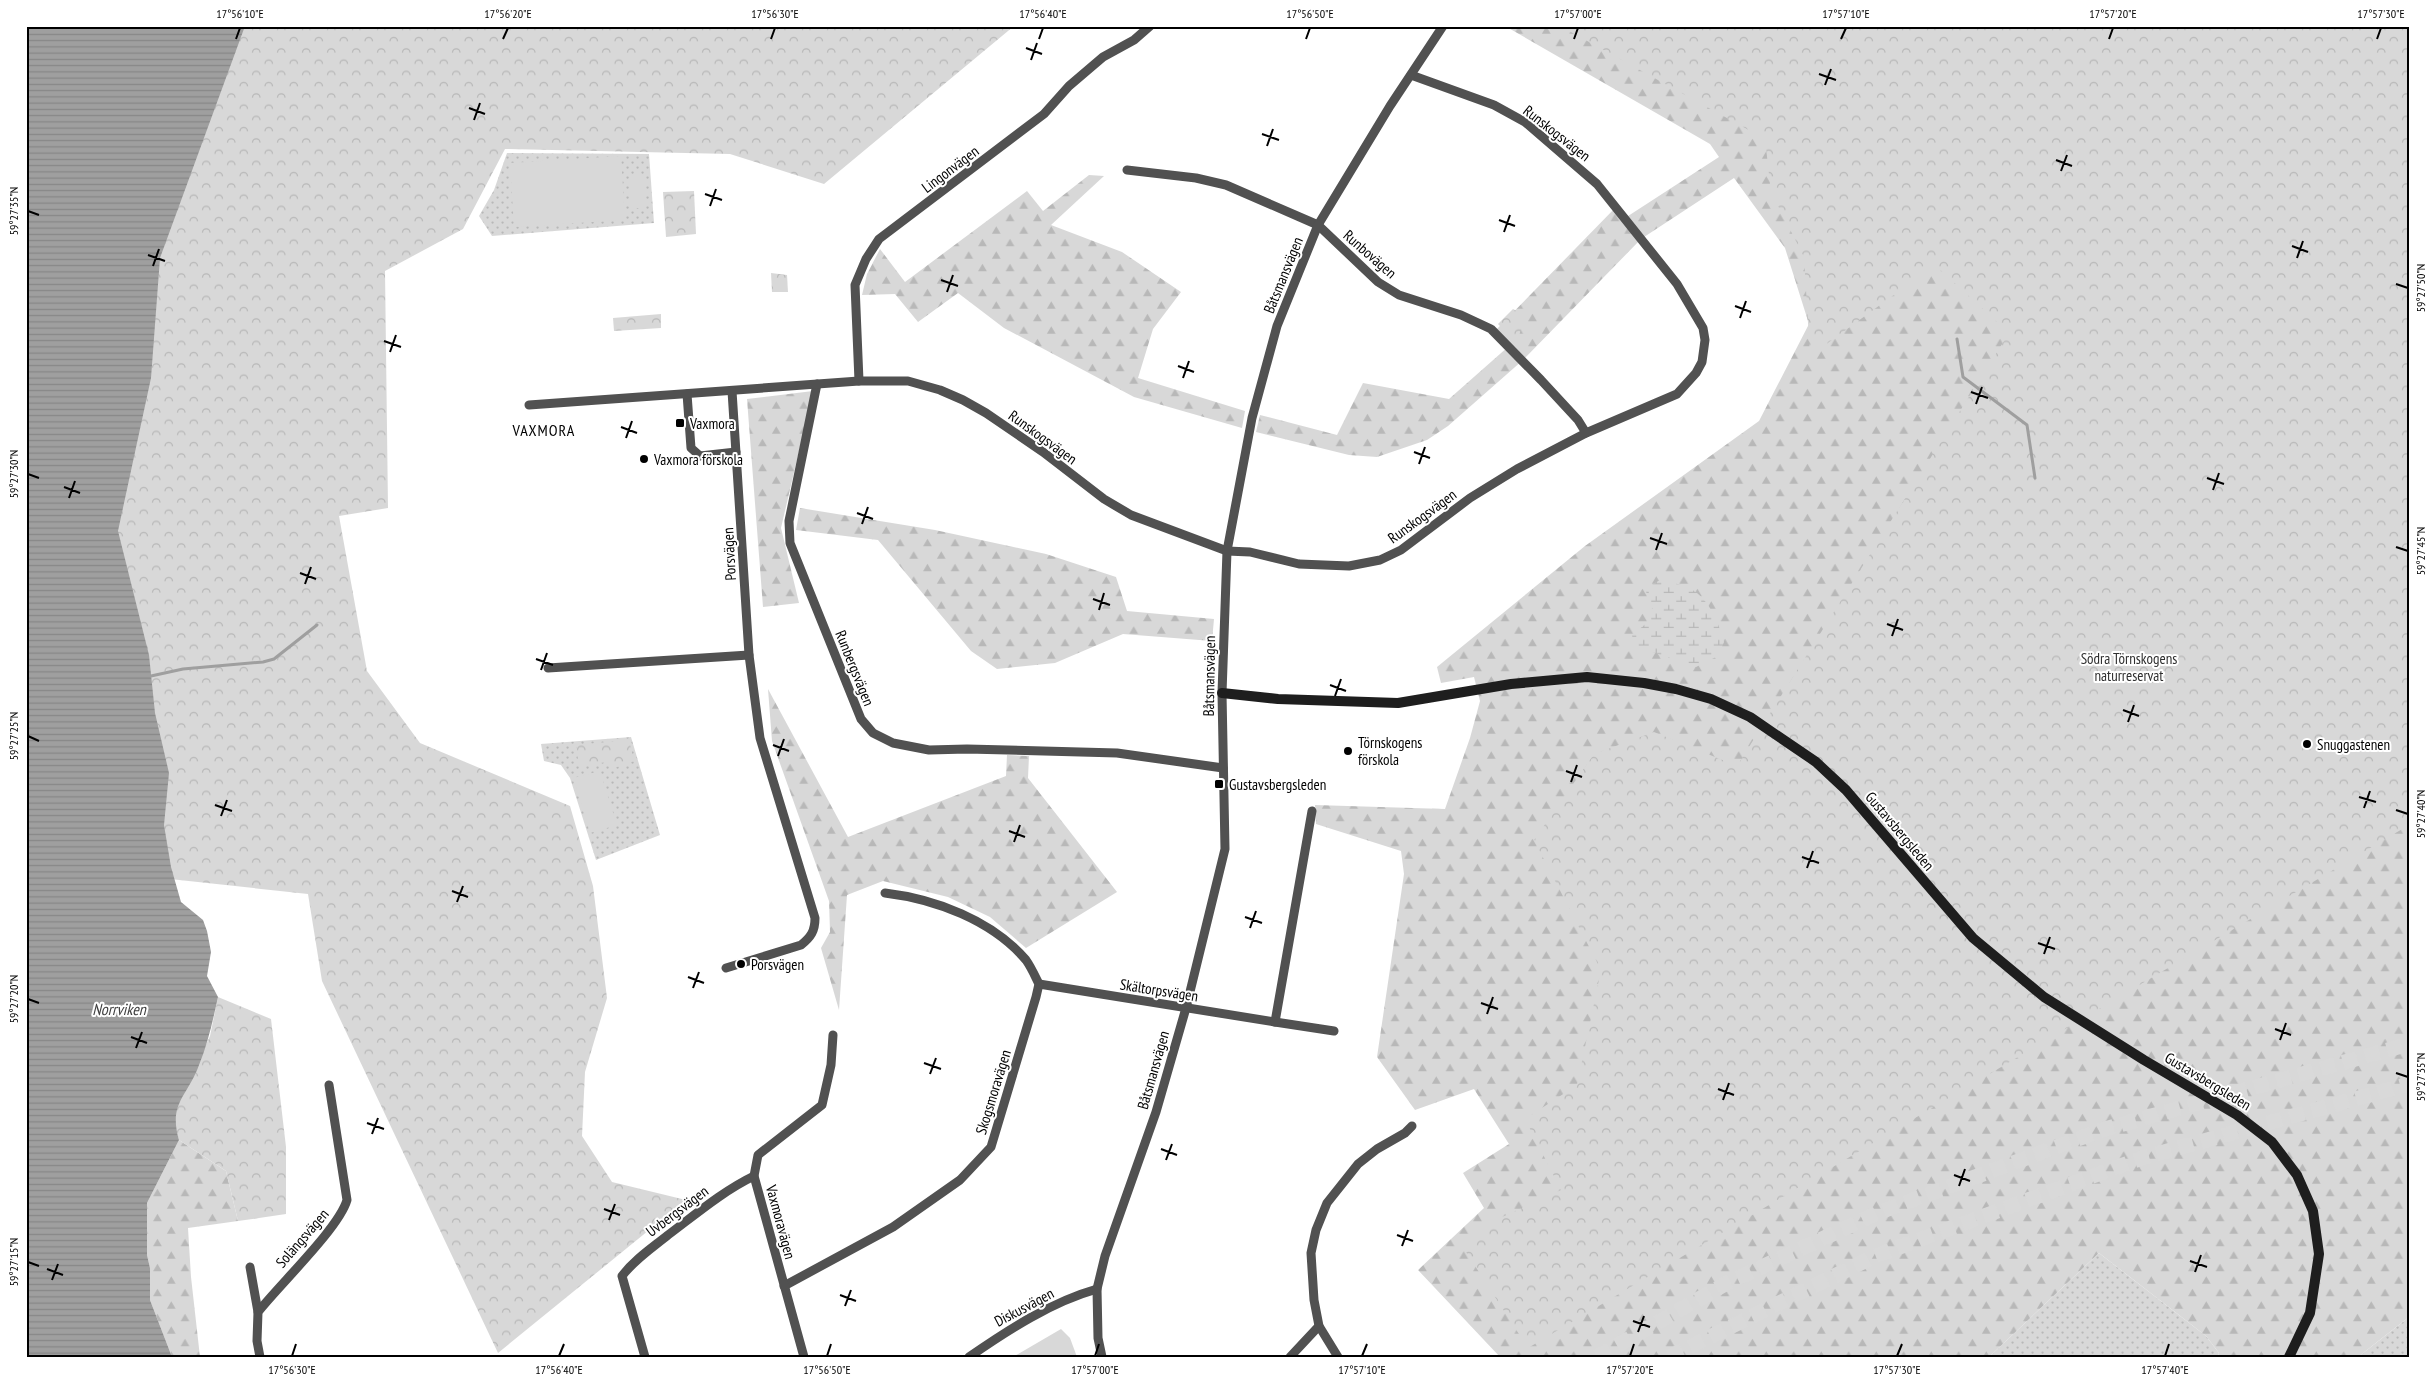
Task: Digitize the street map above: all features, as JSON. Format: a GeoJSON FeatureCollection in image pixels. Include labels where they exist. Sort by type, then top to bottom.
{"type":"FeatureCollection","features":[{"type":"Feature","properties":{"kind":"street","name":"Lingonvägen"},"geometry":{"type":"LineString","coordinates":[[859,381],[855,285],[866,259],[879,238],[1044,114],[1069,86],[1103,57],[1134,40],[1150,26]]}},
{"type":"Feature","properties":{"kind":"street","name":"Båtsmansvägen"},"geometry":{"type":"LineString","coordinates":[[1102,1357],[1098,1338],[1097,1289],[1105,1256],[1156,1112],[1186,1008],[1225,849],[1222,693],[1227,551],[1252,418],[1277,326],[1318,225],[1410,75],[1443,26]]}},
{"type":"Feature","properties":{"kind":"street","name":"Runskogsvägen"},"geometry":{"type":"LineString","coordinates":[[732,391],[859,381],[908,381],[948,393],[986,413],[1043,452],[1104,499],[1130,514],[1227,551],[1250,552],[1299,564],[1349,566],[1380,560],[1401,550],[1470,498],[1517,469],[1586,433],[1677,394],[1696,373],[1702,362],[1705,340],[1700,322],[1677,284],[1597,184],[1525,122],[1494,105],[1410,75]]}},
{"type":"Feature","properties":{"kind":"street","name":"Runbovägen"},"geometry":{"type":"LineString","coordinates":[[1127,170],[1196,178],[1226,185],[1318,225],[1378,282],[1399,295],[1461,314],[1491,329],[1547,386],[1578,420],[1586,433]]}},
{"type":"Feature","properties":{"kind":"street","name":"Runbergsvägen"},"geometry":{"type":"LineString","coordinates":[[817,384],[789,521],[790,543],[861,719],[873,732],[892,743],[929,750],[1006,749],[1117,753],[1223,768]]}},
{"type":"Feature","properties":{"kind":"street"},"geometry":{"type":"LineString","coordinates":[[529,405],[732,391]]}},
{"type":"Feature","properties":{"kind":"street","name":"Porsvägen"},"geometry":{"type":"LineString","coordinates":[[726,968],[801,945],[811,938],[815,928],[815,918],[760,738],[749,655],[732,391]]}},
{"type":"Feature","properties":{"kind":"street"},"geometry":{"type":"LineString","coordinates":[[687,394],[691,448],[694,453],[700,456],[736,452]]}},
{"type":"Feature","properties":{"kind":"street"},"geometry":{"type":"LineString","coordinates":[[548,668],[749,655]]}},
{"type":"Feature","properties":{"kind":"street","name":"Gustavsbergsleden"},"geometry":{"type":"LineString","coordinates":[[1222,693],[1278,699],[1398,702],[1511,684],[1587,677],[1644,683],[1685,691],[1731,707],[1750,717],[1822,767],[1846,790],[1973,938],[2044,997],[2144,1060],[2237,1115],[2272,1142],[2297,1175],[2313,1211],[2319,1254],[2310,1313],[2289,1357]]}},
{"type":"Feature","properties":{"kind":"street"},"geometry":{"type":"LineString","coordinates":[[1275,1022],[1312,811]]}},
{"type":"Feature","properties":{"kind":"street"},"geometry":{"type":"LineString","coordinates":[[884,893],[911,896],[946,908],[994,931],[1026,961],[1039,984]]}},
{"type":"Feature","properties":{"kind":"street","name":"Skältorpsvägen"},"geometry":{"type":"LineString","coordinates":[[1039,984],[1334,1031]]}},
{"type":"Feature","properties":{"kind":"street","name":"Skogsmoravägen"},"geometry":{"type":"LineString","coordinates":[[784,1286],[893,1227],[960,1180],[991,1147],[1039,984]]}},
{"type":"Feature","properties":{"kind":"street","name":"Vaxmoravägen"},"geometry":{"type":"LineString","coordinates":[[804,1357],[754,1176],[758,1155],[822,1105],[831,1065],[833,1035]]}},
{"type":"Feature","properties":{"kind":"street","name":"Solängsvägen"},"geometry":{"type":"LineString","coordinates":[[258,1312],[344,1210],[347,1200],[346,1188],[328,1085]]}},
{"type":"Feature","properties":{"kind":"street"},"geometry":{"type":"LineString","coordinates":[[1338,1357],[1319,1326],[1314,1300],[1311,1253],[1316,1230],[1327,1203],[1358,1164],[1377,1149],[1405,1133],[1412,1126]]}},
{"type":"Feature","properties":{"kind":"street","name":"Uvbergsvägen"},"geometry":{"type":"LineString","coordinates":[[645,1357],[622,1276],[632,1264],[691,1217],[736,1185],[754,1176]]}},
{"type":"Feature","properties":{"kind":"street"},"geometry":{"type":"LineString","coordinates":[[250,1267],[258,1312],[257,1341],[260,1357]]}},
{"type":"Feature","properties":{"kind":"street","name":"Diskusvägen"},"geometry":{"type":"LineString","coordinates":[[969,1357],[1002,1334],[1073,1296],[1097,1289]]}},
{"type":"Feature","properties":{"kind":"street"},"geometry":{"type":"LineString","coordinates":[[1290,1357],[1319,1326]]}},
{"type":"Feature","properties":{"kind":"green space"},"geometry":{"type":"Polygon","coordinates":[[[175,26],[1014,26],[824,184],[730,154],[505,149],[463,229],[385,271],[388,508],[339,516],[367,671],[420,743],[570,806],[593,886],[607,998],[585,1072],[582,1136],[612,1182],[686,1200],[498,1353],[322,981],[308,894],[105,872],[92,393],[175,26]]]}},
{"type":"Feature","properties":{"kind":"green space","name":"Södra Törnskogens naturreservat"},"geometry":{"type":"Polygon","coordinates":[[[1505,26],[2409,26],[2409,1317],[2358,1357],[2218,1357],[2219,1353],[2206,1336],[2099,1253],[1989,1357],[1500,1357],[1418,1270],[1484,1208],[1463,1173],[1509,1144],[1474,1089],[1415,1110],[1377,1057],[1404,874],[1401,851],[1316,824],[1315,805],[1445,809],[1470,738],[1480,701],[1474,677],[1441,683],[1437,667],[1585,546],[1759,421],[1809,324],[1785,248],[1734,178],[1641,239],[1523,360],[1448,426],[1427,440],[1377,457],[1349,455],[1256,432],[1260,415],[1337,435],[1363,383],[1449,399],[1509,346],[1494,332],[1616,207],[1625,218],[1719,157],[1710,144],[1505,26]]]}},
{"type":"Feature","properties":{"kind":"green space","name":"Södra Törnskogens naturreservat"},"geometry":{"type":"Polygon","coordinates":[[[1560,26],[2409,26],[2409,825],[1528,1348],[1466,1252],[1487,1224],[1561,1190],[1525,1119],[1577,1085],[1601,970],[1534,840],[1594,754],[1654,732],[1737,766],[2009,333],[1935,265],[1810,356],[1804,257],[1771,192],[1765,139],[1560,26]]]}},
{"type":"Feature","properties":{"kind":"green space"},"geometry":{"type":"Polygon","coordinates":[[[507,153],[649,154],[654,223],[492,236],[479,216],[494,190],[507,153]]]}},
{"type":"Feature","properties":{"kind":"green space"},"geometry":{"type":"Polygon","coordinates":[[[621,156],[625,220],[514,227],[510,163],[621,156]]]}},
{"type":"Feature","properties":{"kind":"green space"},"geometry":{"type":"Polygon","coordinates":[[[644,175],[644,208],[631,208],[630,176],[644,175]]]}},
{"type":"Feature","properties":{"kind":"green space"},"geometry":{"type":"Polygon","coordinates":[[[1089,175],[1104,176],[1051,225],[1122,252],[1181,292],[1153,329],[1138,378],[1245,411],[1242,428],[1134,397],[1004,328],[958,293],[918,322],[895,294],[862,295],[867,274],[880,249],[905,282],[1027,191],[1043,211],[1089,175]]]}},
{"type":"Feature","properties":{"kind":"green space"},"geometry":{"type":"Polygon","coordinates":[[[694,191],[696,234],[666,237],[663,192],[694,191]]]}},
{"type":"Feature","properties":{"kind":"green space"},"geometry":{"type":"Polygon","coordinates":[[[771,273],[787,275],[788,292],[772,292],[771,273]]]}},
{"type":"Feature","properties":{"kind":"green space"},"geometry":{"type":"Polygon","coordinates":[[[1513,309],[1524,315],[1518,341],[1512,339],[1498,324],[1513,309]]]}},
{"type":"Feature","properties":{"kind":"green space"},"geometry":{"type":"Polygon","coordinates":[[[661,314],[661,328],[614,331],[613,318],[661,314]]]}},
{"type":"Feature","properties":{"kind":"green space"},"geometry":{"type":"Polygon","coordinates":[[[813,391],[781,528],[799,603],[763,607],[747,399],[813,391]]]}},
{"type":"Feature","properties":{"kind":"green space"},"geometry":{"type":"Polygon","coordinates":[[[800,508],[935,530],[1046,554],[1116,577],[1127,611],[1214,619],[1212,641],[1123,634],[1055,663],[997,669],[971,651],[878,540],[796,530],[800,508]]]}},
{"type":"Feature","properties":{"kind":"green space"},"geometry":{"type":"Polygon","coordinates":[[[1660,580],[1688,587],[1708,605],[1716,619],[1724,642],[1718,656],[1696,667],[1634,646],[1632,635],[1648,622],[1653,610],[1645,589],[1660,580]]]}},
{"type":"Feature","properties":{"kind":"green space"},"geometry":{"type":"Polygon","coordinates":[[[768,689],[848,837],[1006,776],[1007,755],[1029,756],[1028,778],[1117,892],[1026,948],[990,917],[948,897],[883,881],[847,895],[839,1010],[821,948],[830,932],[829,901],[772,741],[768,689]]]}},
{"type":"Feature","properties":{"kind":"green space"},"geometry":{"type":"Polygon","coordinates":[[[631,737],[660,835],[596,860],[570,778],[561,765],[544,761],[541,744],[631,737]]]}},
{"type":"Feature","properties":{"kind":"green space"},"geometry":{"type":"Polygon","coordinates":[[[629,740],[634,761],[614,768],[607,762],[579,766],[576,745],[629,740]]]}},
{"type":"Feature","properties":{"kind":"green space"},"geometry":{"type":"Polygon","coordinates":[[[600,771],[617,825],[590,833],[573,778],[600,771]]]}},
{"type":"Feature","properties":{"kind":"green space"},"geometry":{"type":"Polygon","coordinates":[[[218,997],[271,1019],[286,1147],[286,1214],[238,1221],[226,1171],[179,1140],[174,1123],[177,1107],[210,1036],[218,997]]]}},
{"type":"Feature","properties":{"kind":"green space"},"geometry":{"type":"Polygon","coordinates":[[[179,1140],[226,1171],[238,1221],[188,1228],[191,1277],[200,1357],[172,1357],[150,1300],[150,1268],[147,1255],[147,1203],[179,1140]]]}},
{"type":"Feature","properties":{"kind":"green space"},"geometry":{"type":"Polygon","coordinates":[[[2099,1253],[2206,1336],[2219,1353],[2218,1357],[1989,1357],[2099,1253]]]}},
{"type":"Feature","properties":{"kind":"green space"},"geometry":{"type":"Polygon","coordinates":[[[2409,1317],[2408,1357],[2358,1357],[2409,1317]]]}},
{"type":"Feature","properties":{"kind":"green space"},"geometry":{"type":"Polygon","coordinates":[[[1061,1329],[1070,1338],[1077,1357],[1013,1357],[1061,1329]]]}},
{"type":"Feature","properties":{"kind":"water","name":"Norrviken"},"geometry":{"type":"Polygon","coordinates":[[[26,26],[245,26],[160,258],[151,378],[118,531],[149,655],[155,713],[169,773],[164,825],[171,867],[181,902],[203,920],[207,931],[211,952],[207,976],[218,997],[202,1057],[195,1076],[178,1108],[176,1127],[179,1140],[147,1203],[147,1255],[150,1268],[150,1300],[172,1357],[26,1357],[26,26]]]}},
{"type":"Feature","properties":{"kind":"waterway"},"geometry":{"type":"LineString","coordinates":[[1957,339],[1963,377],[2027,425],[2035,478]]}},
{"type":"Feature","properties":{"kind":"waterway"},"geometry":{"type":"LineString","coordinates":[[151,676],[183,669],[263,662],[274,659],[317,625]]}},
{"type":"Feature","properties":{"kind":"tunnel"},"geometry":{"type":"LineString","coordinates":[[1597,1357],[1727,1283],[1880,1212],[2105,1129],[2409,1044]]}},
{"type":"Feature","properties":{"kind":"tunnel"},"geometry":{"type":"LineString","coordinates":[[1669,1357],[1875,1256],[2142,1158],[2409,1084]]}},
{"type":"Feature","properties":{"kind":"place","name":"Vaxmora"},"geometry":{"type":"Point","coordinates":[680,423]}},
{"type":"Feature","properties":{"kind":"place","name":"Vaxmora förskola"},"geometry":{"type":"Point","coordinates":[644,459]}},
{"type":"Feature","properties":{"kind":"place","name":"Snuggastenen"},"geometry":{"type":"Point","coordinates":[2307,744]}},
{"type":"Feature","properties":{"kind":"place","name":"Törnskogens förskola"},"geometry":{"type":"Point","coordinates":[1348,751]}},
{"type":"Feature","properties":{"kind":"place","name":"Gustavsbergsleden"},"geometry":{"type":"Point","coordinates":[1219,784]}},
{"type":"Feature","properties":{"kind":"place","name":"Porsvägen"},"geometry":{"type":"Point","coordinates":[741,964]}},
{"type":"Feature","properties":{"kind":"district","name":"VAXMORA"},"geometry":{"type":"Point","coordinates":[544,430]}}]}
